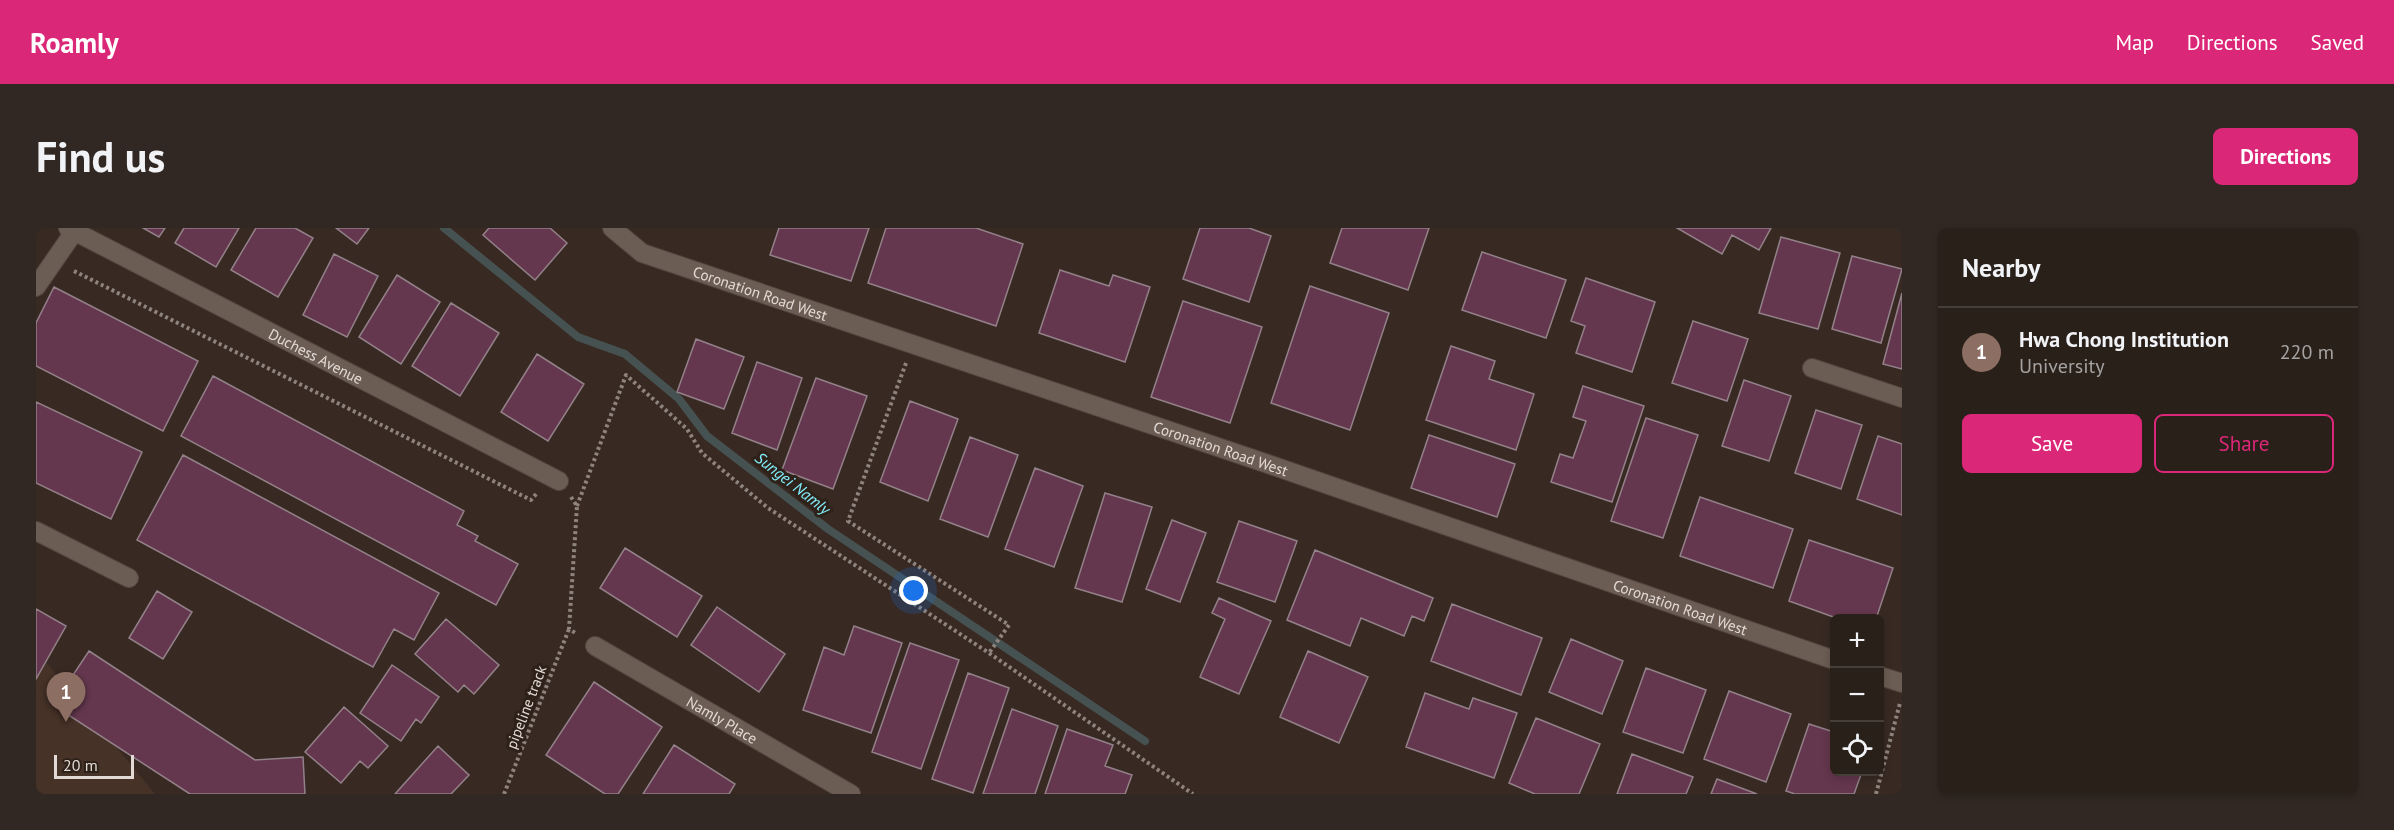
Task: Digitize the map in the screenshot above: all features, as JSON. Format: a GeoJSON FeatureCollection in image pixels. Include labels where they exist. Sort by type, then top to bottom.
{"type":"FeatureCollection","features":[{"type":"Feature","properties":{"kind":"street","name":"Coronation Road West"},"geometry":{"type":"LineString","coordinates":[[612,228],[642,253],[1830,659]]}},
{"type":"Feature","properties":{"kind":"street","name":"Duchess Avenue"},"geometry":{"type":"LineString","coordinates":[[36,287],[71,230],[555,479]]}},
{"type":"Feature","properties":{"kind":"street"},"geometry":{"type":"LineString","coordinates":[[1812,368],[1902,398]]}},
{"type":"Feature","properties":{"kind":"street"},"geometry":{"type":"LineString","coordinates":[[36,531],[129,578]]}},
{"type":"Feature","properties":{"kind":"street","name":"Namly Place"},"geometry":{"type":"LineString","coordinates":[[595,646],[851,794]]}},
{"type":"Feature","properties":{"kind":"street"},"geometry":{"type":"LineString","coordinates":[[1884,677],[1902,683]]}},
{"type":"Feature","properties":{"kind":"path"},"geometry":{"type":"LineString","coordinates":[[54,261],[531,500],[555,479],[577,506]]}},
{"type":"Feature","properties":{"kind":"path"},"geometry":{"type":"LineString","coordinates":[[913,346],[848,521],[1009,625],[988,652]]}},
{"type":"Feature","properties":{"kind":"path"},"geometry":{"type":"LineString","coordinates":[[577,506],[626,375],[687,429],[702,453],[768,508],[988,652],[1193,794]]}},
{"type":"Feature","properties":{"kind":"path","name":"pipeline track"},"geometry":{"type":"LineString","coordinates":[[504,794],[569,629],[577,506]]}},
{"type":"Feature","properties":{"kind":"path"},"geometry":{"type":"LineString","coordinates":[[569,629],[595,646]]}},
{"type":"Feature","properties":{"kind":"path"},"geometry":{"type":"LineString","coordinates":[[1876,794],[1902,694]]}},
{"type":"Feature","properties":{"kind":"shaded area"},"geometry":{"type":"Polygon","coordinates":[[[36,650],[155,794],[36,794],[36,650]]]}},
{"type":"Feature","properties":{"kind":"building"},"geometry":{"type":"Polygon","coordinates":[[[143,228],[165,228],[159,237],[143,228]]]}},
{"type":"Feature","properties":{"kind":"building"},"geometry":{"type":"Polygon","coordinates":[[[184,228],[239,228],[216,267],[175,243],[184,228]]]}},
{"type":"Feature","properties":{"kind":"building"},"geometry":{"type":"Polygon","coordinates":[[[256,228],[295,228],[313,238],[278,297],[231,270],[256,228]]]}},
{"type":"Feature","properties":{"kind":"building"},"geometry":{"type":"Polygon","coordinates":[[[336,228],[369,228],[357,244],[336,228]]]}},
{"type":"Feature","properties":{"kind":"building"},"geometry":{"type":"Polygon","coordinates":[[[489,228],[550,228],[567,243],[535,280],[483,235],[489,228]]]}},
{"type":"Feature","properties":{"kind":"building"},"geometry":{"type":"Polygon","coordinates":[[[779,228],[869,228],[851,281],[770,255],[779,228]]]}},
{"type":"Feature","properties":{"kind":"building"},"geometry":{"type":"Polygon","coordinates":[[[886,228],[976,228],[1023,244],[996,326],[868,283],[886,228]]]}},
{"type":"Feature","properties":{"kind":"building"},"geometry":{"type":"Polygon","coordinates":[[[1200,228],[1249,228],[1271,236],[1249,302],[1183,279],[1200,228]]]}},
{"type":"Feature","properties":{"kind":"building"},"geometry":{"type":"Polygon","coordinates":[[[1342,228],[1429,228],[1408,290],[1330,263],[1342,228]]]}},
{"type":"Feature","properties":{"kind":"building"},"geometry":{"type":"Polygon","coordinates":[[[1677,228],[1771,228],[1759,250],[1732,235],[1722,254],[1677,228]]]}},
{"type":"Feature","properties":{"kind":"building"},"geometry":{"type":"Polygon","coordinates":[[[1781,237],[1840,253],[1818,329],[1759,313],[1781,237]]]}},
{"type":"Feature","properties":{"kind":"building"},"geometry":{"type":"Polygon","coordinates":[[[1482,252],[1566,280],[1546,338],[1462,310],[1482,252]]]}},
{"type":"Feature","properties":{"kind":"building"},"geometry":{"type":"Polygon","coordinates":[[[334,254],[378,276],[347,337],[303,315],[334,254]]]}},
{"type":"Feature","properties":{"kind":"building"},"geometry":{"type":"Polygon","coordinates":[[[1852,256],[1902,269],[1881,343],[1832,329],[1852,256]]]}},
{"type":"Feature","properties":{"kind":"building"},"geometry":{"type":"Polygon","coordinates":[[[1060,270],[1109,286],[1113,275],[1150,287],[1125,362],[1039,333],[1060,270]]]}},
{"type":"Feature","properties":{"kind":"building"},"geometry":{"type":"Polygon","coordinates":[[[397,275],[440,302],[401,364],[359,337],[397,275]]]}},
{"type":"Feature","properties":{"kind":"building"},"geometry":{"type":"Polygon","coordinates":[[[1586,278],[1655,302],[1632,372],[1576,353],[1585,326],[1571,321],[1586,278]]]}},
{"type":"Feature","properties":{"kind":"building"},"geometry":{"type":"Polygon","coordinates":[[[1310,286],[1389,313],[1350,430],[1271,403],[1310,286]]]}},
{"type":"Feature","properties":{"kind":"building"},"geometry":{"type":"Polygon","coordinates":[[[54,287],[198,361],[163,431],[36,366],[36,323],[54,287]]]}},
{"type":"Feature","properties":{"kind":"building"},"geometry":{"type":"Polygon","coordinates":[[[1902,293],[1902,369],[1883,364],[1902,293]]]}},
{"type":"Feature","properties":{"kind":"building"},"geometry":{"type":"Polygon","coordinates":[[[1183,301],[1262,327],[1230,423],[1151,397],[1183,301]]]}},
{"type":"Feature","properties":{"kind":"building"},"geometry":{"type":"Polygon","coordinates":[[[451,303],[499,333],[460,396],[412,366],[451,303]]]}},
{"type":"Feature","properties":{"kind":"building"},"geometry":{"type":"Polygon","coordinates":[[[1693,321],[1748,339],[1727,401],[1672,383],[1693,321]]]}},
{"type":"Feature","properties":{"kind":"building"},"geometry":{"type":"Polygon","coordinates":[[[696,339],[744,357],[724,409],[677,392],[696,339]]]}},
{"type":"Feature","properties":{"kind":"building"},"geometry":{"type":"Polygon","coordinates":[[[1451,346],[1495,361],[1489,379],[1534,394],[1516,450],[1426,420],[1451,346]]]}},
{"type":"Feature","properties":{"kind":"building"},"geometry":{"type":"Polygon","coordinates":[[[537,354],[584,384],[548,441],[501,412],[537,354]]]}},
{"type":"Feature","properties":{"kind":"building"},"geometry":{"type":"Polygon","coordinates":[[[757,362],[802,378],[777,450],[732,433],[757,362]]]}},
{"type":"Feature","properties":{"kind":"building"},"geometry":{"type":"Polygon","coordinates":[[[213,376],[464,511],[457,525],[478,536],[475,541],[518,564],[496,605],[181,436],[213,376]]]}},
{"type":"Feature","properties":{"kind":"building"},"geometry":{"type":"Polygon","coordinates":[[[816,378],[867,396],[833,489],[782,470],[816,378]]]}},
{"type":"Feature","properties":{"kind":"building"},"geometry":{"type":"Polygon","coordinates":[[[1744,380],[1791,396],[1769,461],[1722,446],[1744,380]]]}},
{"type":"Feature","properties":{"kind":"building"},"geometry":{"type":"Polygon","coordinates":[[[1583,386],[1644,406],[1612,502],[1551,482],[1560,454],[1573,458],[1586,421],[1573,417],[1583,386]]]}},
{"type":"Feature","properties":{"kind":"building"},"geometry":{"type":"Polygon","coordinates":[[[910,401],[958,419],[928,501],[880,482],[910,401]]]}},
{"type":"Feature","properties":{"kind":"building"},"geometry":{"type":"Polygon","coordinates":[[[36,402],[142,452],[111,519],[36,483],[36,402]]]}},
{"type":"Feature","properties":{"kind":"building"},"geometry":{"type":"Polygon","coordinates":[[[1816,410],[1862,425],[1841,489],[1795,473],[1816,410]]]}},
{"type":"Feature","properties":{"kind":"building"},"geometry":{"type":"Polygon","coordinates":[[[1646,418],[1698,435],[1663,538],[1611,521],[1646,418]]]}},
{"type":"Feature","properties":{"kind":"building"},"geometry":{"type":"Polygon","coordinates":[[[1429,435],[1515,464],[1497,517],[1411,488],[1429,435]]]}},
{"type":"Feature","properties":{"kind":"building"},"geometry":{"type":"Polygon","coordinates":[[[1878,436],[1902,444],[1902,515],[1857,499],[1878,436]]]}},
{"type":"Feature","properties":{"kind":"building"},"geometry":{"type":"Polygon","coordinates":[[[970,437],[1018,455],[988,537],[940,519],[970,437]]]}},
{"type":"Feature","properties":{"kind":"building"},"geometry":{"type":"Polygon","coordinates":[[[183,455],[439,593],[414,640],[394,629],[373,667],[137,540],[183,455]]]}},
{"type":"Feature","properties":{"kind":"building"},"geometry":{"type":"Polygon","coordinates":[[[1035,468],[1083,486],[1054,567],[1005,549],[1035,468]]]}},
{"type":"Feature","properties":{"kind":"building"},"geometry":{"type":"Polygon","coordinates":[[[1105,493],[1152,507],[1122,602],[1075,588],[1105,493]]]}},
{"type":"Feature","properties":{"kind":"building"},"geometry":{"type":"Polygon","coordinates":[[[1700,497],[1793,529],[1773,588],[1680,556],[1700,497]]]}},
{"type":"Feature","properties":{"kind":"building"},"geometry":{"type":"Polygon","coordinates":[[[1172,520],[1206,533],[1180,602],[1146,589],[1172,520]]]}},
{"type":"Feature","properties":{"kind":"building"},"geometry":{"type":"Polygon","coordinates":[[[1239,521],[1297,541],[1275,602],[1217,582],[1239,521]]]}},
{"type":"Feature","properties":{"kind":"building"},"geometry":{"type":"Polygon","coordinates":[[[1809,540],[1893,568],[1878,614],[1830,616],[1789,601],[1809,540]]]}},
{"type":"Feature","properties":{"kind":"building"},"geometry":{"type":"Polygon","coordinates":[[[625,548],[702,596],[677,637],[600,588],[625,548]]]}},
{"type":"Feature","properties":{"kind":"building"},"geometry":{"type":"Polygon","coordinates":[[[1315,550],[1433,598],[1424,621],[1412,616],[1404,636],[1361,618],[1350,646],[1287,620],[1315,550]]]}},
{"type":"Feature","properties":{"kind":"building"},"geometry":{"type":"Polygon","coordinates":[[[157,591],[192,612],[163,659],[129,638],[157,591]]]}},
{"type":"Feature","properties":{"kind":"building"},"geometry":{"type":"Polygon","coordinates":[[[1219,598],[1271,621],[1239,694],[1200,677],[1225,619],[1212,613],[1219,598]]]}},
{"type":"Feature","properties":{"kind":"building"},"geometry":{"type":"Polygon","coordinates":[[[1452,604],[1542,638],[1521,695],[1431,661],[1452,604]]]}},
{"type":"Feature","properties":{"kind":"building"},"geometry":{"type":"Polygon","coordinates":[[[717,607],[785,654],[759,692],[691,645],[717,607]]]}},
{"type":"Feature","properties":{"kind":"building"},"geometry":{"type":"Polygon","coordinates":[[[36,609],[66,626],[36,679],[36,609]]]}},
{"type":"Feature","properties":{"kind":"building"},"geometry":{"type":"Polygon","coordinates":[[[446,619],[499,665],[474,694],[464,685],[458,692],[415,654],[446,619]]]}},
{"type":"Feature","properties":{"kind":"building"},"geometry":{"type":"Polygon","coordinates":[[[854,626],[902,643],[871,733],[803,710],[824,647],[844,655],[854,626]]]}},
{"type":"Feature","properties":{"kind":"building"},"geometry":{"type":"Polygon","coordinates":[[[1571,639],[1623,661],[1602,714],[1549,692],[1571,639]]]}},
{"type":"Feature","properties":{"kind":"building"},"geometry":{"type":"Polygon","coordinates":[[[910,643],[959,660],[921,769],[872,752],[910,643]]]}},
{"type":"Feature","properties":{"kind":"building"},"geometry":{"type":"Polygon","coordinates":[[[89,651],[255,760],[303,757],[305,794],[190,794],[53,705],[89,651]]]}},
{"type":"Feature","properties":{"kind":"building"},"geometry":{"type":"Polygon","coordinates":[[[1308,651],[1368,677],[1339,743],[1280,717],[1308,651]]]}},
{"type":"Feature","properties":{"kind":"building"},"geometry":{"type":"Polygon","coordinates":[[[392,665],[439,697],[421,723],[416,719],[401,741],[360,713],[392,665]]]}},
{"type":"Feature","properties":{"kind":"building"},"geometry":{"type":"Polygon","coordinates":[[[1646,668],[1706,690],[1683,753],[1623,732],[1646,668]]]}},
{"type":"Feature","properties":{"kind":"building"},"geometry":{"type":"Polygon","coordinates":[[[968,673],[1009,688],[973,793],[932,779],[968,673]]]}},
{"type":"Feature","properties":{"kind":"building"},"geometry":{"type":"Polygon","coordinates":[[[594,682],[662,727],[618,794],[605,794],[546,755],[594,682]]]}},
{"type":"Feature","properties":{"kind":"building"},"geometry":{"type":"Polygon","coordinates":[[[1729,691],[1791,714],[1766,782],[1704,759],[1729,691]]]}},
{"type":"Feature","properties":{"kind":"building"},"geometry":{"type":"Polygon","coordinates":[[[1425,693],[1469,709],[1473,698],[1517,713],[1494,778],[1406,747],[1425,693]]]}},
{"type":"Feature","properties":{"kind":"building"},"geometry":{"type":"Polygon","coordinates":[[[344,707],[388,746],[368,768],[360,761],[341,783],[305,752],[344,707]]]}},
{"type":"Feature","properties":{"kind":"building"},"geometry":{"type":"Polygon","coordinates":[[[1012,709],[1058,726],[1035,794],[983,794],[1012,709]]]}},
{"type":"Feature","properties":{"kind":"building"},"geometry":{"type":"Polygon","coordinates":[[[1536,718],[1600,744],[1579,794],[1535,794],[1509,783],[1536,718]]]}},
{"type":"Feature","properties":{"kind":"building"},"geometry":{"type":"Polygon","coordinates":[[[1809,724],[1830,731],[1830,776],[1861,776],[1854,794],[1795,794],[1786,791],[1809,724]]]}},
{"type":"Feature","properties":{"kind":"building"},"geometry":{"type":"Polygon","coordinates":[[[1067,729],[1113,745],[1105,766],[1132,775],[1125,794],[1045,794],[1067,729]]]}},
{"type":"Feature","properties":{"kind":"building"},"geometry":{"type":"Polygon","coordinates":[[[674,745],[735,784],[729,794],[643,794],[674,745]]]}},
{"type":"Feature","properties":{"kind":"building"},"geometry":{"type":"Polygon","coordinates":[[[438,746],[469,775],[451,794],[395,794],[438,746]]]}},
{"type":"Feature","properties":{"kind":"building"},"geometry":{"type":"Polygon","coordinates":[[[1632,754],[1693,777],[1686,794],[1617,794],[1632,754]]]}},
{"type":"Feature","properties":{"kind":"building"},"geometry":{"type":"Polygon","coordinates":[[[1717,779],[1757,794],[1711,794],[1717,779]]]}},
{"type":"Feature","properties":{"kind":"waterway","name":"Sungei Namly"},"geometry":{"type":"LineString","coordinates":[[444,228],[578,337],[625,354],[679,399],[707,436],[828,529],[1145,741]]}},
{"type":"Feature","properties":{"kind":"place","name":"Hwa Chong Institution"},"geometry":{"type":"Point","coordinates":[66,722]}}]}
